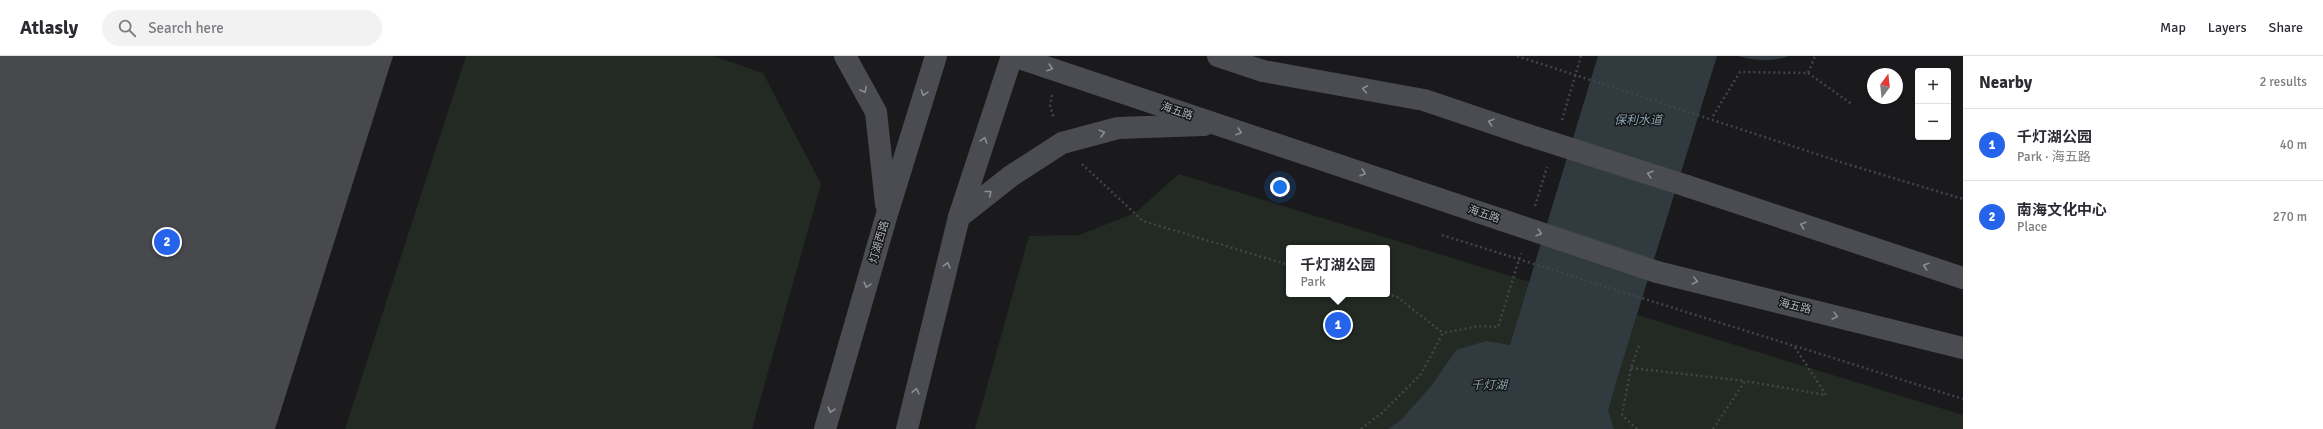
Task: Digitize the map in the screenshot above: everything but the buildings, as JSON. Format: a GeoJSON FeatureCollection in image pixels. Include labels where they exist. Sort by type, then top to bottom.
{"type":"FeatureCollection","features":[{"type":"Feature","properties":{"kind":"main road"},"geometry":{"type":"LineString","coordinates":[[845,56],[876,112],[887,214]]}},
{"type":"Feature","properties":{"kind":"main road","name":"灯湖西路"},"geometry":{"type":"LineString","coordinates":[[825,429],[887,214],[936,56]]}},
{"type":"Feature","properties":{"kind":"main road"},"geometry":{"type":"LineString","coordinates":[[907,429],[959,217],[1012,56]]}},
{"type":"Feature","properties":{"kind":"main road","name":"海五路"},"geometry":{"type":"LineString","coordinates":[[1012,56],[1657,272],[1963,348]]}},
{"type":"Feature","properties":{"kind":"main road"},"geometry":{"type":"LineString","coordinates":[[1225,57],[1263,71],[1424,100],[1963,278]]}},
{"type":"Feature","properties":{"kind":"main road"},"geometry":{"type":"LineString","coordinates":[[959,217],[1011,176],[1062,143],[1118,128],[1216,124]]}},
{"type":"Feature","properties":{"kind":"path"},"geometry":{"type":"LineString","coordinates":[[1517,56],[1850,165],[1963,199]]}},
{"type":"Feature","properties":{"kind":"path"},"geometry":{"type":"LineString","coordinates":[[1560,124],[1581,56]]}},
{"type":"Feature","properties":{"kind":"path"},"geometry":{"type":"LineString","coordinates":[[1808,73],[1814,56]]}},
{"type":"Feature","properties":{"kind":"path"},"geometry":{"type":"LineString","coordinates":[[1713,116],[1740,72],[1808,73],[1853,105]]}},
{"type":"Feature","properties":{"kind":"path"},"geometry":{"type":"LineString","coordinates":[[1052,96],[1050,105],[1062,143],[1143,221],[1286,263]]}},
{"type":"Feature","properties":{"kind":"path"},"geometry":{"type":"LineString","coordinates":[[1533,214],[1549,161]]}},
{"type":"Feature","properties":{"kind":"path"},"geometry":{"type":"LineString","coordinates":[[1442,235],[1963,399]]}},
{"type":"Feature","properties":{"kind":"path"},"geometry":{"type":"LineString","coordinates":[[1390,295],[1397,297],[1443,333],[1479,326],[1498,327],[1521,252]]}},
{"type":"Feature","properties":{"kind":"path"},"geometry":{"type":"LineString","coordinates":[[1361,429],[1383,412],[1421,374],[1443,333]]}},
{"type":"Feature","properties":{"kind":"path"},"geometry":{"type":"LineString","coordinates":[[1637,429],[1622,415],[1631,368],[1639,345]]}},
{"type":"Feature","properties":{"kind":"path"},"geometry":{"type":"LineString","coordinates":[[1631,368],[1745,381],[1826,396],[1794,346]]}},
{"type":"Feature","properties":{"kind":"path"},"geometry":{"type":"LineString","coordinates":[[1713,429],[1745,381]]}},
{"type":"Feature","properties":{"kind":"shaded area"},"geometry":{"type":"Polygon","coordinates":[[[466,56],[713,56],[763,73],[821,184],[752,429],[345,429],[466,56]]]}},
{"type":"Feature","properties":{"kind":"shaded area"},"geometry":{"type":"Polygon","coordinates":[[[1179,174],[1963,415],[1963,429],[975,429],[1029,236],[1079,235],[1135,213],[1179,174]]]}},
{"type":"Feature","properties":{"kind":"water","name":"保利水道"},"geometry":{"type":"Polygon","coordinates":[[[1598,56],[1717,56],[1608,411],[1614,429],[1388,429],[1401,420],[1432,385],[1456,350],[1486,341],[1510,345],[1598,56]]]}},
{"type":"Feature","properties":{"kind":"water"},"geometry":{"type":"Polygon","coordinates":[[[1738,56],[1789,56],[1764,60],[1738,56]]]}},
{"type":"Feature","properties":{"kind":"place","name":"南海文化中心"},"geometry":{"type":"Point","coordinates":[167,242]}},
{"type":"Feature","properties":{"kind":"place","name":"千灯湖公园"},"geometry":{"type":"Point","coordinates":[1338,325]}},
{"type":"Feature","properties":{"kind":"water label","name":"千灯湖"},"geometry":{"type":"Point","coordinates":[1489,385]}}]}
